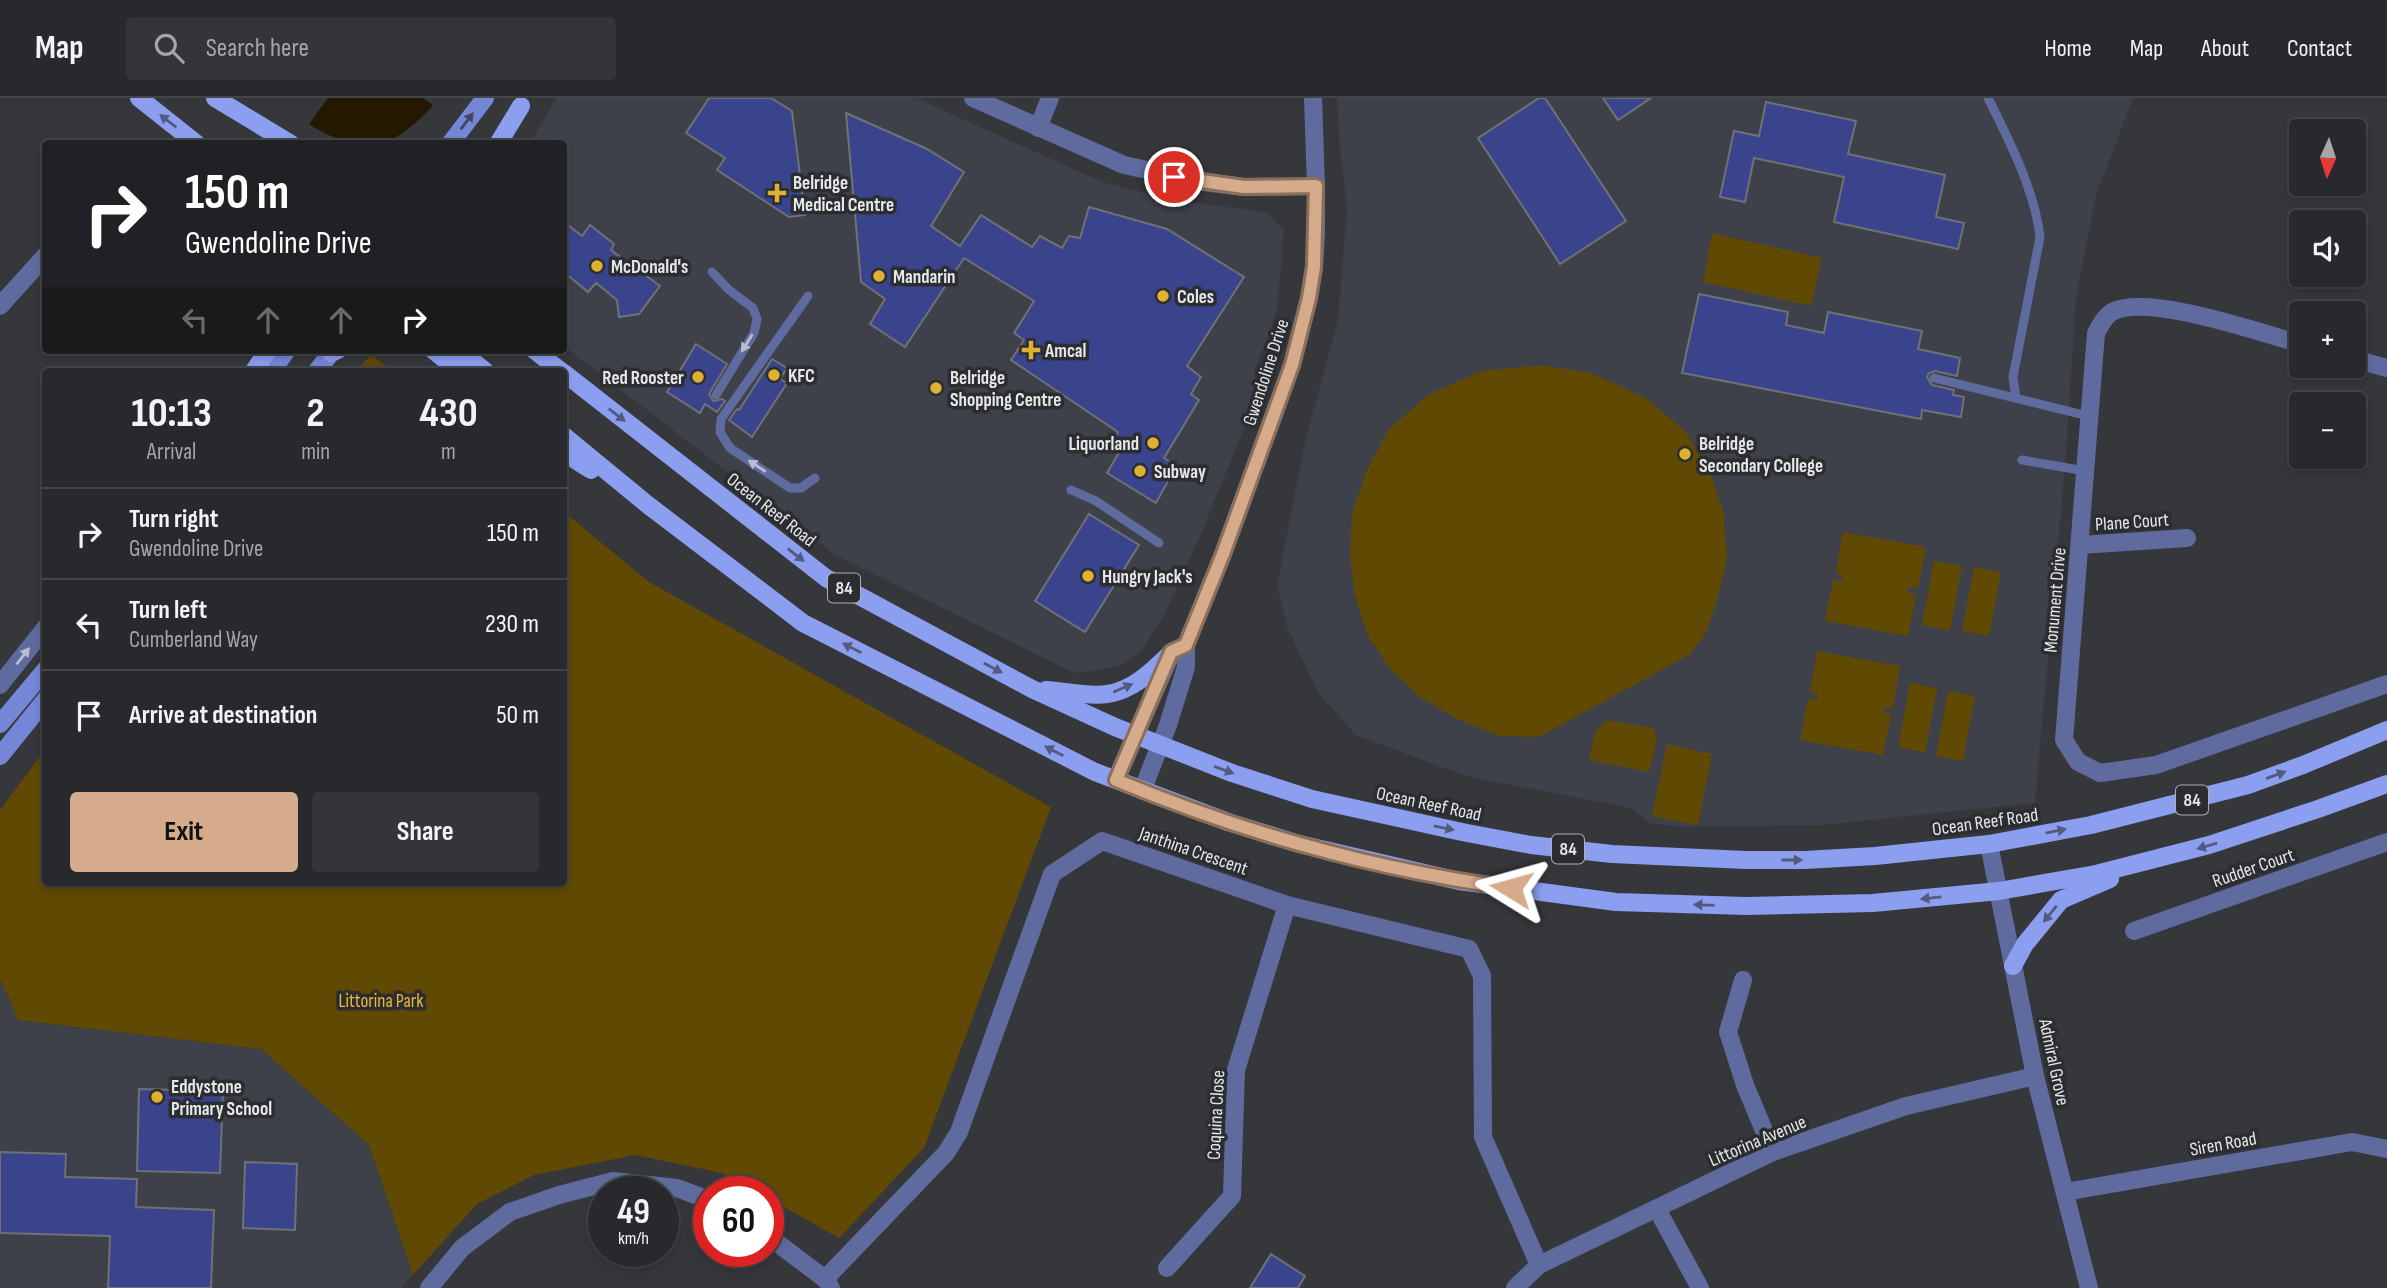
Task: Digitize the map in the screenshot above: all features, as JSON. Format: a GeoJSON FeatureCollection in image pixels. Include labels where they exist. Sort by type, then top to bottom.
{"type":"FeatureCollection","features":[{"type":"Feature","properties":{"kind":"main road"},"geometry":{"type":"LineString","coordinates":[[139,98],[192,140]]}},
{"type":"Feature","properties":{"kind":"main road"},"geometry":{"type":"LineString","coordinates":[[208,98],[262,140]]}},
{"type":"Feature","properties":{"kind":"main road"},"geometry":{"type":"LineString","coordinates":[[215,98],[284,140]]}},
{"type":"Feature","properties":{"kind":"main road"},"geometry":{"type":"LineString","coordinates":[[453,140],[485,98]]}},
{"type":"Feature","properties":{"kind":"main road"},"geometry":{"type":"LineString","coordinates":[[493,140],[523,102]]}},
{"type":"Feature","properties":{"kind":"main road"},"geometry":{"type":"LineString","coordinates":[[500,140],[523,102]]}},
{"type":"Feature","properties":{"kind":"main road"},"geometry":{"type":"LineString","coordinates":[[320,368],[331,354]]}},
{"type":"Feature","properties":{"kind":"main road"},"geometry":{"type":"LineString","coordinates":[[438,354],[456,368]]}},
{"type":"Feature","properties":{"kind":"main road"},"geometry":{"type":"LineString","coordinates":[[464,354],[481,368]]}},
{"type":"Feature","properties":{"kind":"main road","name":"Ocean Reef Road"},"geometry":{"type":"LineString","coordinates":[[539,354],[557,368]]}},
{"type":"Feature","properties":{"kind":"main road","name":"Ocean Reef Road"},"geometry":{"type":"LineString","coordinates":[[567,376],[826,578],[1032,688],[1161,746],[1312,799],[1531,845],[1662,857],[1805,860],[1989,844],[2091,825],[2248,785],[2387,730]]}},
{"type":"Feature","properties":{"kind":"main road"},"geometry":{"type":"LineString","coordinates":[[567,438],[648,505],[803,623],[1095,772],[1228,822],[1299,844],[1459,881],[1616,902],[1746,906],[1873,903],[1999,891],[2096,874],[2209,845],[2387,784]]}},
{"type":"Feature","properties":{"kind":"main road"},"geometry":{"type":"LineString","coordinates":[[567,455],[648,505]]}},
{"type":"Feature","properties":{"kind":"main road"},"geometry":{"type":"LineString","coordinates":[[1032,688],[1106,695],[1123,690],[1147,676],[1179,649]]}},
{"type":"Feature","properties":{"kind":"main road"},"geometry":{"type":"LineString","coordinates":[[0,724],[42,674]]}},
{"type":"Feature","properties":{"kind":"main road"},"geometry":{"type":"LineString","coordinates":[[0,756],[42,704]]}},
{"type":"Feature","properties":{"kind":"main road"},"geometry":{"type":"LineString","coordinates":[[2013,966],[2025,944],[2061,900],[2176,854]]}},
{"type":"Feature","properties":{"kind":"street"},"geometry":{"type":"LineString","coordinates":[[973,98],[1124,165],[1174,177],[1244,187],[1316,186]]}},
{"type":"Feature","properties":{"kind":"street"},"geometry":{"type":"LineString","coordinates":[[1038,128],[1050,98]]}},
{"type":"Feature","properties":{"kind":"street","name":"Gwendoline Drive"},"geometry":{"type":"LineString","coordinates":[[1116,780],[1223,554],[1292,365],[1314,267],[1316,186],[1313,98]]}},
{"type":"Feature","properties":{"kind":"street"},"geometry":{"type":"LineString","coordinates":[[0,306],[42,259]]}},
{"type":"Feature","properties":{"kind":"street","name":"Monument Drive"},"geometry":{"type":"LineString","coordinates":[[2289,341],[2193,314],[2154,307],[2121,309],[2110,313],[2096,333],[2064,740],[2078,762],[2100,773],[2156,765],[2387,684]]}},
{"type":"Feature","properties":{"kind":"street"},"geometry":{"type":"LineString","coordinates":[[2366,362],[2387,368]]}},
{"type":"Feature","properties":{"kind":"street","name":"Plane Court"},"geometry":{"type":"LineString","coordinates":[[2080,545],[2187,538]]}},
{"type":"Feature","properties":{"kind":"street"},"geometry":{"type":"LineString","coordinates":[[0,685],[42,632]]}},
{"type":"Feature","properties":{"kind":"street","name":"Gwendoline Drive"},"geometry":{"type":"LineString","coordinates":[[1142,791],[1161,746],[1186,667],[1179,649]]}},
{"type":"Feature","properties":{"kind":"street","name":"Janthina Crescent"},"geometry":{"type":"LineString","coordinates":[[828,1283],[946,1153],[959,1132],[1052,874],[1102,841],[1287,905],[1469,949],[1482,975],[1483,1137],[1539,1265]]}},
{"type":"Feature","properties":{"kind":"street","name":"Rudder Court"},"geometry":{"type":"LineString","coordinates":[[2134,931],[2387,842]]}},
{"type":"Feature","properties":{"kind":"street","name":"Admiral Grove"},"geometry":{"type":"LineString","coordinates":[[1989,844],[2035,1076],[2089,1288]]}},
{"type":"Feature","properties":{"kind":"street","name":"Coquina Close"},"geometry":{"type":"LineString","coordinates":[[1167,1269],[1232,1196],[1236,1070],[1287,905]]}},
{"type":"Feature","properties":{"kind":"street"},"geometry":{"type":"LineString","coordinates":[[1743,980],[1728,1032],[1745,1086],[1773,1152]]}},
{"type":"Feature","properties":{"kind":"street","name":"Littorina Avenue"},"geometry":{"type":"LineString","coordinates":[[1515,1288],[1539,1265],[1773,1152],[1906,1106],[2035,1076]]}},
{"type":"Feature","properties":{"kind":"street","name":"Siren Road"},"geometry":{"type":"LineString","coordinates":[[2065,1192],[2352,1142],[2387,1149]]}},
{"type":"Feature","properties":{"kind":"street"},"geometry":{"type":"LineString","coordinates":[[429,1288],[462,1248],[510,1212],[559,1195],[613,1181],[677,1188],[693,1194]]}},
{"type":"Feature","properties":{"kind":"street"},"geometry":{"type":"LineString","coordinates":[[1657,1209],[1700,1288]]}},
{"type":"Feature","properties":{"kind":"street"},"geometry":{"type":"LineString","coordinates":[[784,1249],[828,1283]]}},
{"type":"Feature","properties":{"kind":"lane"},"geometry":{"type":"LineString","coordinates":[[1988,98],[2009,142],[2038,218],[2040,237],[2013,377],[2016,398]]}},
{"type":"Feature","properties":{"kind":"lane"},"geometry":{"type":"LineString","coordinates":[[712,272],[729,290],[753,308],[757,319],[754,333],[716,395]]}},
{"type":"Feature","properties":{"kind":"lane"},"geometry":{"type":"LineString","coordinates":[[808,296],[721,419],[720,432],[730,448],[790,488],[802,488],[815,478]]}},
{"type":"Feature","properties":{"kind":"lane"},"geometry":{"type":"LineString","coordinates":[[1934,378],[2088,416]]}},
{"type":"Feature","properties":{"kind":"lane"},"geometry":{"type":"LineString","coordinates":[[2022,460],[2085,471]]}},
{"type":"Feature","properties":{"kind":"lane"},"geometry":{"type":"LineString","coordinates":[[1071,490],[1096,501],[1159,543]]}},
{"type":"Feature","properties":{"kind":"shaded area"},"geometry":{"type":"Polygon","coordinates":[[[328,98],[423,98],[433,105],[417,122],[390,140],[344,140],[309,124],[328,98]]]}},
{"type":"Feature","properties":{"kind":"shaded area","name":"Belridge Shopping Centre"},"geometry":{"type":"Polygon","coordinates":[[[557,98],[916,98],[1102,182],[1169,199],[1269,213],[1284,231],[1277,310],[1255,370],[1253,406],[1198,541],[1165,613],[1142,650],[1117,667],[1074,673],[834,554],[567,348],[567,140],[531,140],[557,98]]]}},
{"type":"Feature","properties":{"kind":"shaded area","name":"Belridge Secondary College"},"geometry":{"type":"Polygon","coordinates":[[[1337,98],[2133,98],[2096,195],[2076,298],[2065,466],[2035,803],[1821,825],[1680,827],[1649,823],[1631,808],[1466,776],[1356,735],[1319,694],[1287,627],[1277,586],[1305,442],[1338,320],[1347,211],[1337,98]]]}},
{"type":"Feature","properties":{"kind":"shaded area","name":"Eddystone Primary School"},"geometry":{"type":"Polygon","coordinates":[[[0,979],[18,1020],[261,1049],[369,1145],[413,1275],[401,1288],[0,1288],[0,979]]]}},
{"type":"Feature","properties":{"kind":"green space"},"geometry":{"type":"Polygon","coordinates":[[[1712,233],[1822,258],[1811,306],[1703,282],[1712,233]]]}},
{"type":"Feature","properties":{"kind":"green space"},"geometry":{"type":"Polygon","coordinates":[[[371,354],[388,368],[359,368],[371,354]]]}},
{"type":"Feature","properties":{"kind":"green space"},"geometry":{"type":"Polygon","coordinates":[[[1542,365],[1591,373],[1646,398],[1686,432],[1709,471],[1723,510],[1727,559],[1706,633],[1689,655],[1539,737],[1499,736],[1455,718],[1420,697],[1390,669],[1368,636],[1355,596],[1350,556],[1352,513],[1367,470],[1389,429],[1429,394],[1482,371],[1542,365]]]}},
{"type":"Feature","properties":{"kind":"green space","name":"Littorina Park"},"geometry":{"type":"Polygon","coordinates":[[[567,514],[649,582],[1051,807],[924,1148],[839,1238],[784,1207],[784,1176],[727,1176],[635,1155],[534,1175],[477,1204],[413,1275],[369,1145],[261,1049],[18,1020],[0,979],[0,810],[42,754],[42,886],[567,886],[567,514]]]}},
{"type":"Feature","properties":{"kind":"green space"},"geometry":{"type":"Polygon","coordinates":[[[1843,532],[1926,547],[1918,588],[1909,587],[1908,593],[1916,595],[1908,636],[1825,621],[1833,580],[1842,581],[1843,575],[1836,573],[1843,532]]]}},
{"type":"Feature","properties":{"kind":"green space"},"geometry":{"type":"Polygon","coordinates":[[[1934,561],[1962,566],[1950,631],[1922,625],[1934,561]]]}},
{"type":"Feature","properties":{"kind":"green space"},"geometry":{"type":"Polygon","coordinates":[[[1974,567],[2001,572],[1989,636],[1962,631],[1974,567]]]}},
{"type":"Feature","properties":{"kind":"green space"},"geometry":{"type":"Polygon","coordinates":[[[1817,651],[1900,666],[1893,708],[1884,707],[1883,712],[1891,714],[1883,755],[1800,740],[1808,699],[1817,700],[1818,694],[1810,693],[1817,651]]]}},
{"type":"Feature","properties":{"kind":"green space"},"geometry":{"type":"Polygon","coordinates":[[[1910,683],[1937,688],[1925,753],[1898,747],[1910,683]]]}},
{"type":"Feature","properties":{"kind":"green space"},"geometry":{"type":"Polygon","coordinates":[[[1948,691],[1975,696],[1963,761],[1936,756],[1948,691]]]}},
{"type":"Feature","properties":{"kind":"green space"},"geometry":{"type":"Polygon","coordinates":[[[1607,720],[1654,728],[1657,740],[1649,772],[1589,760],[1595,732],[1607,720]]]}},
{"type":"Feature","properties":{"kind":"green space"},"geometry":{"type":"Polygon","coordinates":[[[1667,744],[1712,754],[1698,825],[1652,816],[1667,744]]]}},
{"type":"Feature","properties":{"kind":"building"},"geometry":{"type":"Polygon","coordinates":[[[709,98],[771,98],[792,111],[805,215],[789,217],[717,170],[725,158],[686,133],[709,98]]]}},
{"type":"Feature","properties":{"kind":"building"},"geometry":{"type":"Polygon","coordinates":[[[1539,98],[1545,98],[1626,221],[1560,264],[1478,138],[1539,98]]]}},
{"type":"Feature","properties":{"kind":"building"},"geometry":{"type":"Polygon","coordinates":[[[1603,98],[1651,98],[1618,120],[1603,98]]]}},
{"type":"Feature","properties":{"kind":"building"},"geometry":{"type":"Polygon","coordinates":[[[1766,102],[1856,121],[1848,154],[1945,175],[1936,217],[1964,223],[1958,249],[1834,222],[1844,177],[1754,158],[1745,202],[1720,197],[1734,131],[1759,136],[1766,102]]]}},
{"type":"Feature","properties":{"kind":"building"},"geometry":{"type":"Polygon","coordinates":[[[846,113],[927,149],[964,172],[931,226],[960,246],[981,215],[1032,247],[1040,236],[1062,248],[1069,236],[1080,238],[1089,207],[1167,229],[1244,277],[1187,366],[1201,377],[1191,394],[1199,400],[1164,458],[1176,466],[1156,503],[1107,473],[1121,449],[1111,443],[1118,432],[1011,360],[1024,340],[1014,333],[1034,301],[964,258],[905,347],[870,324],[885,299],[861,282],[846,113]]]}},
{"type":"Feature","properties":{"kind":"building"},"geometry":{"type":"Polygon","coordinates":[[[567,224],[582,236],[590,225],[614,244],[611,250],[660,286],[639,314],[619,317],[617,300],[596,283],[588,292],[567,274],[567,224]]]}},
{"type":"Feature","properties":{"kind":"building"},"geometry":{"type":"Polygon","coordinates":[[[1699,294],[1788,312],[1786,325],[1824,333],[1828,312],[1922,331],[1918,349],[1960,358],[1957,376],[1935,371],[1927,377],[1932,385],[1954,390],[1953,395],[1964,397],[1961,417],[1922,410],[1921,419],[1682,373],[1699,294]]]}},
{"type":"Feature","properties":{"kind":"building"},"geometry":{"type":"Polygon","coordinates":[[[696,344],[727,364],[709,394],[713,401],[725,401],[717,412],[705,404],[700,413],[667,392],[696,344]]]}},
{"type":"Feature","properties":{"kind":"building"},"geometry":{"type":"Polygon","coordinates":[[[772,359],[787,368],[780,379],[787,383],[752,437],[729,420],[737,409],[739,410],[772,359]]]}},
{"type":"Feature","properties":{"kind":"building"},"geometry":{"type":"Polygon","coordinates":[[[1089,514],[1139,545],[1085,632],[1035,601],[1089,514]]]}},
{"type":"Feature","properties":{"kind":"building"},"geometry":{"type":"Polygon","coordinates":[[[139,1089],[223,1091],[220,1173],[137,1171],[139,1089]]]}},
{"type":"Feature","properties":{"kind":"building"},"geometry":{"type":"Polygon","coordinates":[[[0,1152],[66,1154],[65,1177],[137,1179],[136,1207],[214,1210],[211,1288],[108,1288],[110,1236],[0,1233],[0,1152]]]}},
{"type":"Feature","properties":{"kind":"building"},"geometry":{"type":"Polygon","coordinates":[[[245,1162],[297,1164],[295,1230],[243,1228],[245,1162]]]}},
{"type":"Feature","properties":{"kind":"building"},"geometry":{"type":"Polygon","coordinates":[[[1271,1254],[1305,1276],[1298,1288],[1250,1288],[1271,1254]]]}},
{"type":"Feature","properties":{"kind":"place","name":"Belridge Medical Centre"},"geometry":{"type":"Point","coordinates":[777,193]}},
{"type":"Feature","properties":{"kind":"place","name":"McDonald's"},"geometry":{"type":"Point","coordinates":[597,266]}},
{"type":"Feature","properties":{"kind":"place","name":"Mandarin"},"geometry":{"type":"Point","coordinates":[879,276]}},
{"type":"Feature","properties":{"kind":"place","name":"Coles"},"geometry":{"type":"Point","coordinates":[1163,296]}},
{"type":"Feature","properties":{"kind":"place","name":"Amcal"},"geometry":{"type":"Point","coordinates":[1031,350]}},
{"type":"Feature","properties":{"kind":"place","name":"KFC"},"geometry":{"type":"Point","coordinates":[774,375]}},
{"type":"Feature","properties":{"kind":"place","name":"Red Rooster"},"geometry":{"type":"Point","coordinates":[698,377]}},
{"type":"Feature","properties":{"kind":"place","name":"Belridge Shopping Centre"},"geometry":{"type":"Point","coordinates":[936,388]}},
{"type":"Feature","properties":{"kind":"place","name":"Liquorland"},"geometry":{"type":"Point","coordinates":[1153,443]}},
{"type":"Feature","properties":{"kind":"place","name":"Belridge Secondary College"},"geometry":{"type":"Point","coordinates":[1685,454]}},
{"type":"Feature","properties":{"kind":"place","name":"Subway"},"geometry":{"type":"Point","coordinates":[1140,471]}},
{"type":"Feature","properties":{"kind":"place","name":"Hungry Jack's"},"geometry":{"type":"Point","coordinates":[1088,576]}},
{"type":"Feature","properties":{"kind":"place","name":"Eddystone Primary School"},"geometry":{"type":"Point","coordinates":[157,1097]}},
{"type":"Feature","properties":{"kind":"route"},"geometry":{"type":"LineString","coordinates":[[1174,177],[1244,187],[1316,186],[1314,267],[1292,365],[1223,554],[1186,645],[1171,652],[1116,780],[1228,822],[1299,844],[1459,881],[1511,888]]}}]}
